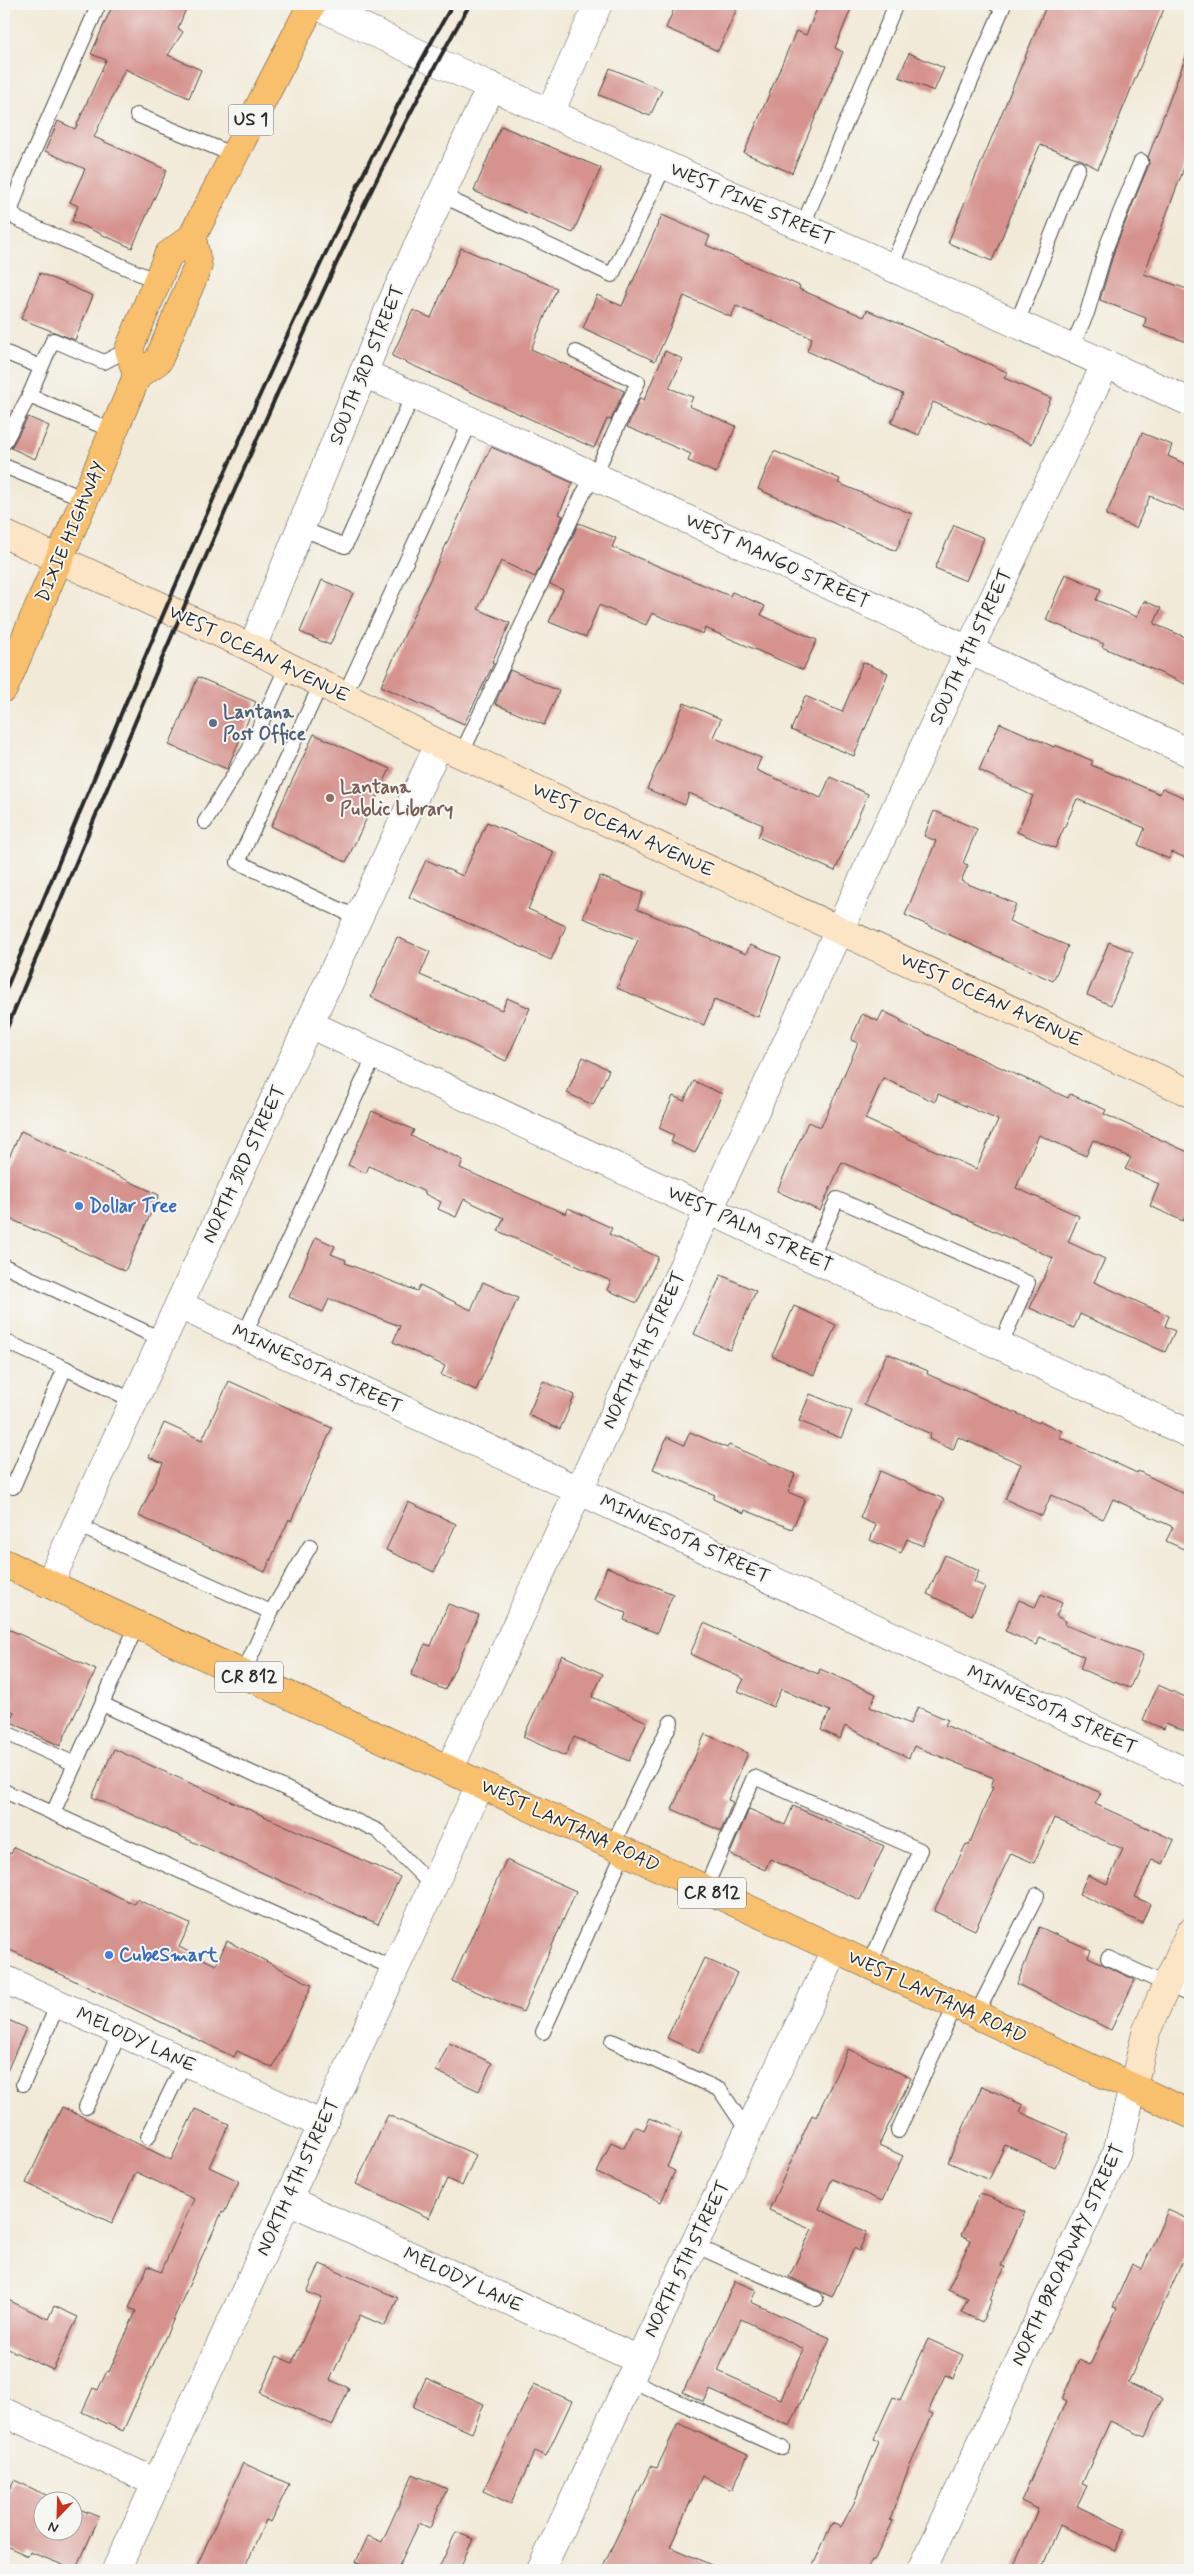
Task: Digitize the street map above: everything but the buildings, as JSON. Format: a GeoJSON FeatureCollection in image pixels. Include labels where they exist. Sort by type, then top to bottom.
{"type":"FeatureCollection","features":[{"type":"Feature","properties":{"kind":"main road","name":"US 1"},"geometry":{"type":"LineString","coordinates":[[129,349],[168,255],[192,237],[313,4]]}},
{"type":"Feature","properties":{"kind":"main road"},"geometry":{"type":"LineString","coordinates":[[129,349],[137,376],[158,361],[198,266],[192,237]]}},
{"type":"Feature","properties":{"kind":"main road","name":"DIXIE HIGHWAY"},"geometry":{"type":"LineString","coordinates":[[4,688],[137,376]]}},
{"type":"Feature","properties":{"kind":"main road","name":"WEST LANTANA ROAD"},"geometry":{"type":"LineString","coordinates":[[4,1563],[1190,2114]]}},
{"type":"Feature","properties":{"kind":"street","name":"WEST PINE STREET"},"geometry":{"type":"LineString","coordinates":[[313,4],[1017,323],[1105,366],[1190,402]]}},
{"type":"Feature","properties":{"kind":"street"},"geometry":{"type":"LineString","coordinates":[[550,113],[598,4]]}},
{"type":"Feature","properties":{"kind":"street","name":"SOUTH 3RD STREET"},"geometry":{"type":"LineString","coordinates":[[252,648],[363,373],[440,194],[491,86]]}},
{"type":"Feature","properties":{"kind":"street","name":"SOUTH 4TH STREET"},"geometry":{"type":"LineString","coordinates":[[839,930],[969,650],[1105,366]]}},
{"type":"Feature","properties":{"kind":"street","name":"WEST MANGO STREET"},"geometry":{"type":"LineString","coordinates":[[363,373],[594,476],[1190,753]]}},
{"type":"Feature","properties":{"kind":"street","name":"WEST OCEAN AVENUE"},"geometry":{"type":"LineString","coordinates":[[4,534],[252,648],[450,750],[1190,1093]]}},
{"type":"Feature","properties":{"kind":"street","name":"NORTH 3RD STREET"},"geometry":{"type":"LineString","coordinates":[[49,1584],[358,918],[450,750]]}},
{"type":"Feature","properties":{"kind":"street","name":"NORTH 4TH STREET"},"geometry":{"type":"LineString","coordinates":[[449,1770],[839,930]]}},
{"type":"Feature","properties":{"kind":"street","name":"WEST PALM STREET"},"geometry":{"type":"LineString","coordinates":[[309,1024],[1190,1434]]}},
{"type":"Feature","properties":{"kind":"street","name":"MINNESOTA STREET"},"geometry":{"type":"LineString","coordinates":[[179,1304],[1190,1774]]}},
{"type":"Feature","properties":{"kind":"street","name":"NORTH 4TH STREET"},"geometry":{"type":"LineString","coordinates":[[116,2570],[480,1785]]}},
{"type":"Feature","properties":{"kind":"street","name":"NORTH BROADWAY STREET"},"geometry":{"type":"LineString","coordinates":[[922,2570],[1116,2152],[1146,2032],[1179,1990],[1190,1932]]}},
{"type":"Feature","properties":{"kind":"street","name":"NORTH 5TH STREET"},"geometry":{"type":"LineString","coordinates":[[541,2570],[634,2370],[836,1950]]}},
{"type":"Feature","properties":{"kind":"street","name":"MELODY LANE"},"geometry":{"type":"LineString","coordinates":[[4,1979],[322,2125]]}},
{"type":"Feature","properties":{"kind":"street","name":"MELODY LANE"},"geometry":{"type":"LineString","coordinates":[[288,2200],[634,2370]]}},
{"type":"Feature","properties":{"kind":"street"},"geometry":{"type":"LineString","coordinates":[[4,2412],[157,2483]]}},
{"type":"Feature","properties":{"kind":"lane"},"geometry":{"type":"LineString","coordinates":[[99,4],[22,178],[11,210],[17,219],[156,281]]}},
{"type":"Feature","properties":{"kind":"lane"},"geometry":{"type":"LineString","coordinates":[[802,227],[896,4]]}},
{"type":"Feature","properties":{"kind":"lane"},"geometry":{"type":"LineString","coordinates":[[891,267],[1003,7],[995,4]]}},
{"type":"Feature","properties":{"kind":"lane"},"geometry":{"type":"LineString","coordinates":[[137,115],[234,155]]}},
{"type":"Feature","properties":{"kind":"lane"},"geometry":{"type":"LineString","coordinates":[[1070,348],[1086,313],[1107,244],[1141,162]]}},
{"type":"Feature","properties":{"kind":"lane"},"geometry":{"type":"LineString","coordinates":[[440,194],[612,276],[665,165]]}},
{"type":"Feature","properties":{"kind":"lane"},"geometry":{"type":"LineString","coordinates":[[1017,323],[1078,168]]}},
{"type":"Feature","properties":{"kind":"lane"},"geometry":{"type":"LineString","coordinates":[[4,443],[29,396],[53,340],[104,362],[129,349]]}},
{"type":"Feature","properties":{"kind":"lane"},"geometry":{"type":"LineString","coordinates":[[4,352],[41,367]]}},
{"type":"Feature","properties":{"kind":"lane"},"geometry":{"type":"LineString","coordinates":[[450,750],[594,476],[638,382],[576,352]]}},
{"type":"Feature","properties":{"kind":"lane"},"geometry":{"type":"LineString","coordinates":[[300,528],[345,546],[412,395]]}},
{"type":"Feature","properties":{"kind":"lane"},"geometry":{"type":"LineString","coordinates":[[29,396],[114,431]]}},
{"type":"Feature","properties":{"kind":"lane"},"geometry":{"type":"LineString","coordinates":[[358,918],[238,862],[333,690],[471,421]]}},
{"type":"Feature","properties":{"kind":"lane"},"geometry":{"type":"LineString","coordinates":[[4,466],[85,500]]}},
{"type":"Feature","properties":{"kind":"lane"},"geometry":{"type":"LineString","coordinates":[[205,822],[249,750],[287,666]]}},
{"type":"Feature","properties":{"kind":"lane"},"geometry":{"type":"LineString","coordinates":[[244,1335],[375,1055]]}},
{"type":"Feature","properties":{"kind":"lane"},"geometry":{"type":"LineString","coordinates":[[811,1258],[837,1199],[1028,1283],[1000,1346]]}},
{"type":"Feature","properties":{"kind":"lane"},"geometry":{"type":"LineString","coordinates":[[4,1266],[163,1340]]}},
{"type":"Feature","properties":{"kind":"lane"},"geometry":{"type":"LineString","coordinates":[[4,1341],[134,1401]]}},
{"type":"Feature","properties":{"kind":"lane"},"geometry":{"type":"LineString","coordinates":[[9,1485],[65,1368]]}},
{"type":"Feature","properties":{"kind":"lane"},"geometry":{"type":"LineString","coordinates":[[77,1524],[272,1612]]}},
{"type":"Feature","properties":{"kind":"lane"},"geometry":{"type":"LineString","coordinates":[[243,1674],[272,1612],[310,1546]]}},
{"type":"Feature","properties":{"kind":"lane"},"geometry":{"type":"LineString","coordinates":[[53,1814],[138,1625]]}},
{"type":"Feature","properties":{"kind":"lane"},"geometry":{"type":"LineString","coordinates":[[102,1704],[378,1831],[433,1887]]}},
{"type":"Feature","properties":{"kind":"lane"},"geometry":{"type":"LineString","coordinates":[[544,2032],[671,1722]]}},
{"type":"Feature","properties":{"kind":"lane"},"geometry":{"type":"LineString","coordinates":[[4,1732],[75,1764]]}},
{"type":"Feature","properties":{"kind":"lane"},"geometry":{"type":"LineString","coordinates":[[705,1889],[754,1777],[920,1850],[869,1966]]}},
{"type":"Feature","properties":{"kind":"lane"},"geometry":{"type":"LineString","coordinates":[[4,1791],[394,1969]]}},
{"type":"Feature","properties":{"kind":"lane"},"geometry":{"type":"LineString","coordinates":[[898,2131],[966,2011],[1037,1895]]}},
{"type":"Feature","properties":{"kind":"lane"},"geometry":{"type":"LineString","coordinates":[[1108,1958],[1179,1990]]}},
{"type":"Feature","properties":{"kind":"lane"},"geometry":{"type":"LineString","coordinates":[[23,2084],[58,2004]]}},
{"type":"Feature","properties":{"kind":"lane"},"geometry":{"type":"LineString","coordinates":[[86,2107],[120,2032]]}},
{"type":"Feature","properties":{"kind":"lane"},"geometry":{"type":"LineString","coordinates":[[612,2041],[720,2090],[748,2132]]}},
{"type":"Feature","properties":{"kind":"lane"},"geometry":{"type":"LineString","coordinates":[[148,2137],[185,2062]]}},
{"type":"Feature","properties":{"kind":"lane"},"geometry":{"type":"LineString","coordinates":[[694,2244],[816,2299]]}},
{"type":"Feature","properties":{"kind":"lane"},"geometry":{"type":"LineString","coordinates":[[634,2370],[782,2448]]}},
{"type":"Feature","properties":{"kind":"railway"},"geometry":{"type":"LineString","coordinates":[[4,994],[213,499],[366,168],[408,85],[453,4]]}},
{"type":"Feature","properties":{"kind":"railway"},"geometry":{"type":"LineString","coordinates":[[4,1035],[122,752],[296,351],[408,117],[470,4]]}},
{"type":"Feature","properties":{"kind":"place","name":"Lantana Post Office"},"geometry":{"type":"Point","coordinates":[213,723]}},
{"type":"Feature","properties":{"kind":"place","name":"Lantana Public Library"},"geometry":{"type":"Point","coordinates":[330,798]}},
{"type":"Feature","properties":{"kind":"place","name":"Dollar Tree"},"geometry":{"type":"Point","coordinates":[79,1206]}},
{"type":"Feature","properties":{"kind":"place","name":"CubeSmart"},"geometry":{"type":"Point","coordinates":[109,1955]}}]}
